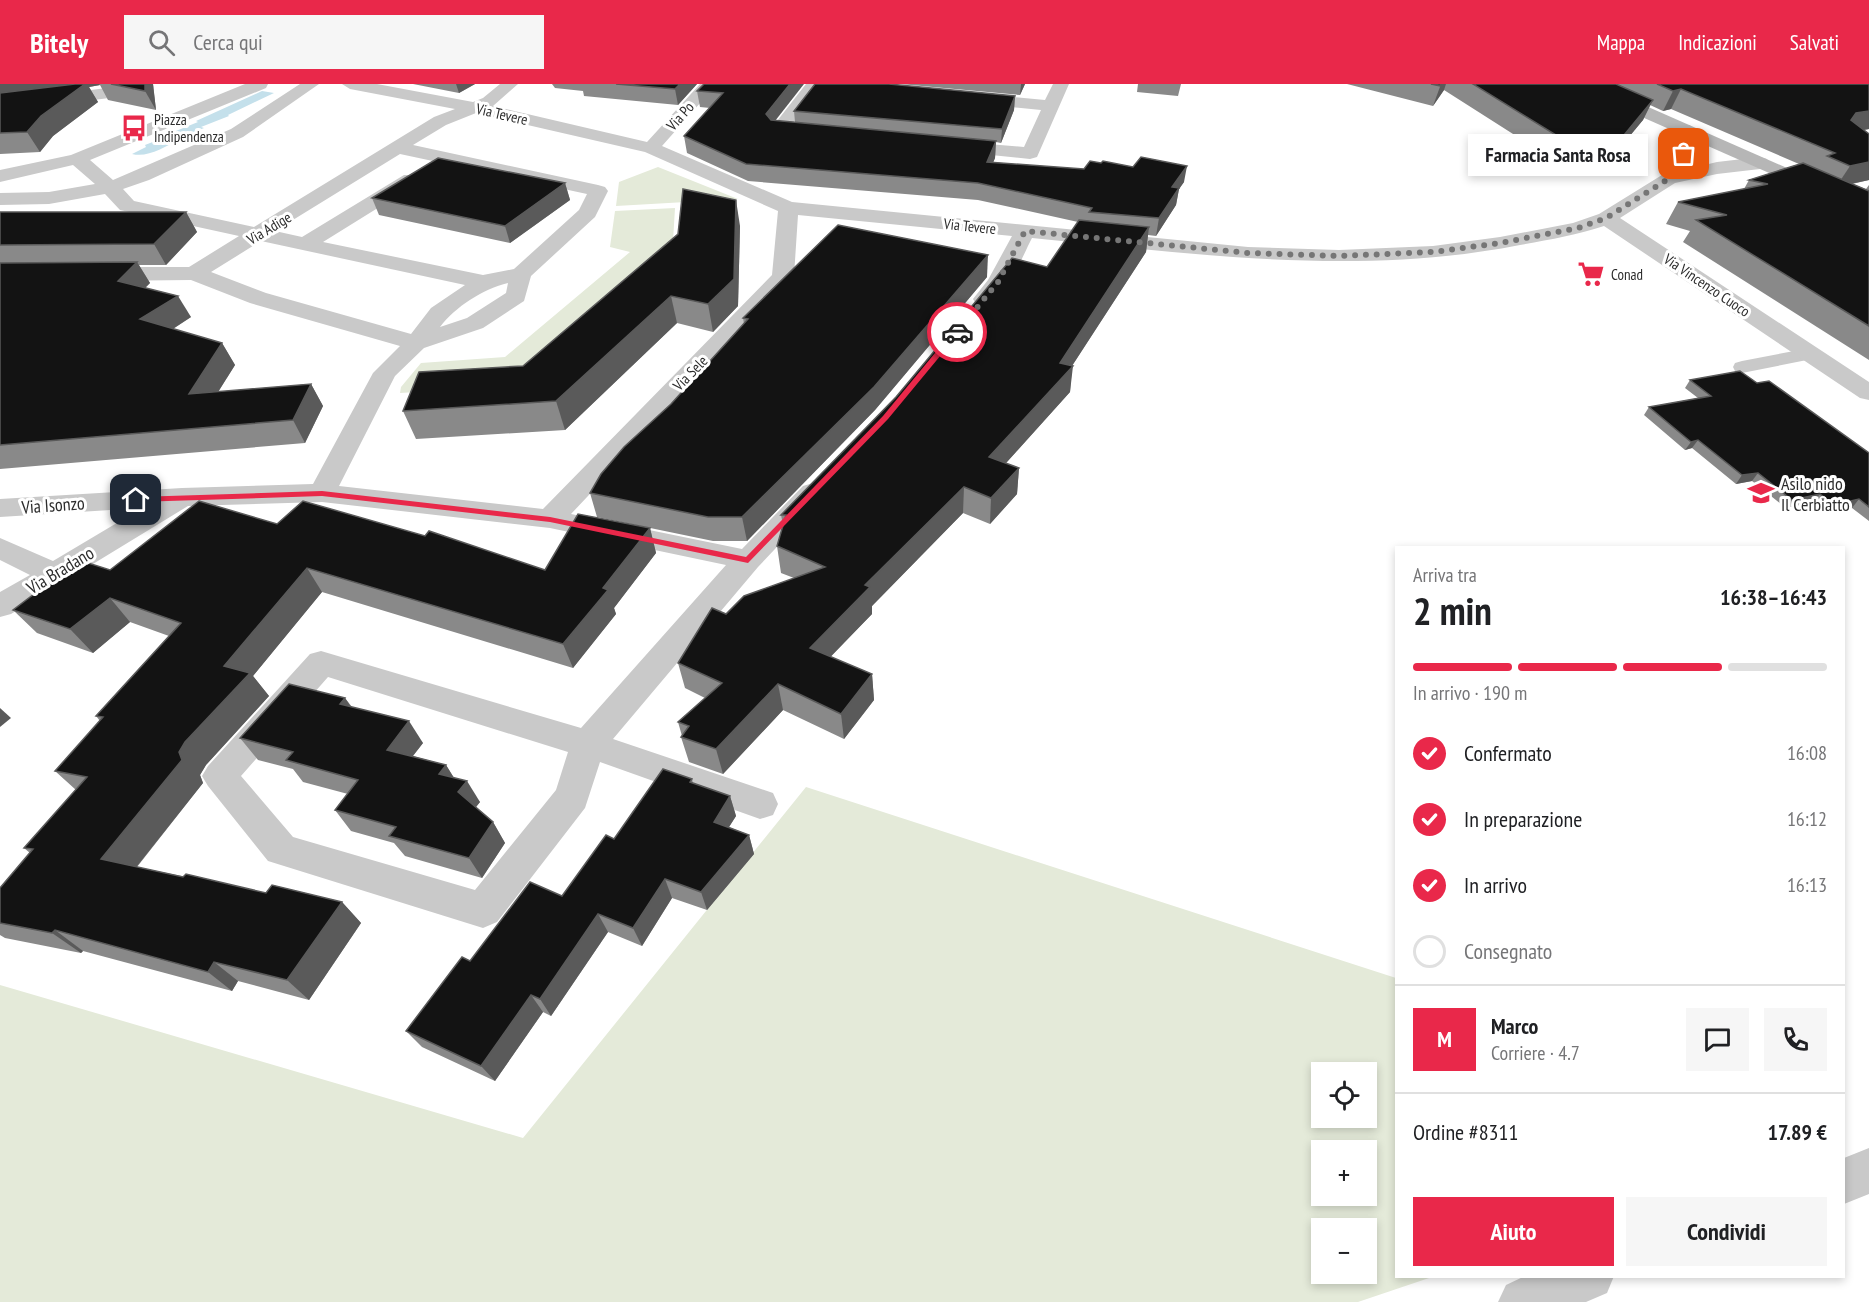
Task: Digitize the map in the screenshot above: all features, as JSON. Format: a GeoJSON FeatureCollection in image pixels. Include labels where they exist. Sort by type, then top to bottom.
{"type":"FeatureCollection","features":[{"type":"Feature","properties":{"kind":"street"},"geometry":{"type":"LineString","coordinates":[[0,107],[117,92],[137,84]]}},
{"type":"Feature","properties":{"kind":"street"},"geometry":{"type":"LineString","coordinates":[[0,176],[80,162],[260,84]]}},
{"type":"Feature","properties":{"kind":"street"},"geometry":{"type":"LineString","coordinates":[[0,199],[49,198],[110,187],[142,176],[237,133],[311,84]]}},
{"type":"Feature","properties":{"kind":"street","name":"Via Tevere"},"geometry":{"type":"LineString","coordinates":[[350,84],[477,108],[651,148],[788,208],[1248,253],[1339,256],[1433,252],[1500,243],[1578,228],[1606,218]]}},
{"type":"Feature","properties":{"kind":"street","name":"Via Adige"},"geometry":{"type":"LineString","coordinates":[[194,273],[400,148],[440,121],[489,102],[510,84]]}},
{"type":"Feature","properties":{"kind":"street","name":"Via Po"},"geometry":{"type":"LineString","coordinates":[[651,148],[709,84]]}},
{"type":"Feature","properties":{"kind":"street"},"geometry":{"type":"LineString","coordinates":[[796,132],[779,130],[814,84]]}},
{"type":"Feature","properties":{"kind":"street"},"geometry":{"type":"LineString","coordinates":[[936,144],[1030,153],[1061,84]]}},
{"type":"Feature","properties":{"kind":"street"},"geometry":{"type":"LineString","coordinates":[[1582,84],[1869,211]]}},
{"type":"Feature","properties":{"kind":"street"},"geometry":{"type":"LineString","coordinates":[[956,97],[1051,106]]}},
{"type":"Feature","properties":{"kind":"street"},"geometry":{"type":"LineString","coordinates":[[1668,179],[1684,154],[1684,129]]}},
{"type":"Feature","properties":{"kind":"street"},"geometry":{"type":"LineString","coordinates":[[322,493],[385,373],[416,343],[440,313],[483,282],[521,274],[588,213],[598,192],[400,148]]}},
{"type":"Feature","properties":{"kind":"street","name":"Via Adige"},"geometry":{"type":"LineString","coordinates":[[305,244],[445,158]]}},
{"type":"Feature","properties":{"kind":"street"},"geometry":{"type":"LineString","coordinates":[[80,162],[142,176]]}},
{"type":"Feature","properties":{"kind":"street"},"geometry":{"type":"LineString","coordinates":[[80,162],[110,187],[127,206],[483,282]]}},
{"type":"Feature","properties":{"kind":"street"},"geometry":{"type":"LineString","coordinates":[[1606,218],[1668,179],[1717,168],[1760,163]]}},
{"type":"Feature","properties":{"kind":"street"},"geometry":{"type":"LineString","coordinates":[[1834,196],[1869,188]]}},
{"type":"Feature","properties":{"kind":"street","name":"Via Sele"},"geometry":{"type":"LineString","coordinates":[[550,519],[783,276],[788,208]]}},
{"type":"Feature","properties":{"kind":"street","name":"Via Vincenzo Cuoco"},"geometry":{"type":"LineString","coordinates":[[1606,218],[1869,393]]}},
{"type":"Feature","properties":{"kind":"street"},"geometry":{"type":"LineString","coordinates":[[968,318],[998,282],[1025,231]]}},
{"type":"Feature","properties":{"kind":"street"},"geometry":{"type":"LineString","coordinates":[[80,274],[194,273],[258,298],[416,343],[475,323],[516,296],[521,274]]}},
{"type":"Feature","properties":{"kind":"street"},"geometry":{"type":"LineString","coordinates":[[760,804],[588,744],[321,663],[220,776],[281,850],[483,910],[572,797],[588,744],[748,560],[829,476]]}},
{"type":"Feature","properties":{"kind":"street","name":"Via Isonzo"},"geometry":{"type":"LineString","coordinates":[[0,508],[182,497],[322,493],[550,519],[748,560]]}},
{"type":"Feature","properties":{"kind":"street","name":"Via Bradano"},"geometry":{"type":"LineString","coordinates":[[0,606],[182,497]]}},
{"type":"Feature","properties":{"kind":"street"},"geometry":{"type":"LineString","coordinates":[[0,548],[54,574]]}},
{"type":"Feature","properties":{"kind":"street"},"geometry":{"type":"LineString","coordinates":[[1845,1181],[1869,1171]]}},
{"type":"Feature","properties":{"kind":"street"},"geometry":{"type":"LineString","coordinates":[[1522,1302],[1585,1278]]}},
{"type":"Feature","properties":{"kind":"lane"},"geometry":{"type":"LineString","coordinates":[[1742,367],[1810,354]]}},
{"type":"Feature","properties":{"kind":"green space"},"geometry":{"type":"Polygon","coordinates":[[[658,167],[738,199],[616,206],[619,182],[658,167]]]}},
{"type":"Feature","properties":{"kind":"green space"},"geometry":{"type":"Polygon","coordinates":[[[675,208],[672,258],[527,385],[400,393],[401,387],[421,363],[505,357],[630,252],[610,247],[615,211],[675,208]]]}},
{"type":"Feature","properties":{"kind":"green space"},"geometry":{"type":"Polygon","coordinates":[[[806,787],[1395,978],[1395,1278],[1429,1278],[1358,1302],[0,1302],[0,985],[523,1138],[806,787]]]}},
{"type":"Feature","properties":{"kind":"water"},"geometry":{"type":"Polygon","coordinates":[[[262,91],[274,93],[156,151],[132,154],[146,147],[145,145],[262,91]]]}},
{"type":"Feature","properties":{"kind":"building"},"geometry":{"type":"Polygon","coordinates":[[[85,84],[41,116],[27,132],[0,133],[0,93],[85,84]]]}},
{"type":"Feature","properties":{"kind":"building"},"geometry":{"type":"Polygon","coordinates":[[[111,84],[145,84],[145,91],[111,84]]]}},
{"type":"Feature","properties":{"kind":"building"},"geometry":{"type":"Polygon","coordinates":[[[616,84],[680,84],[675,89],[616,84]]]}},
{"type":"Feature","properties":{"kind":"building"},"geometry":{"type":"Polygon","coordinates":[[[704,84],[790,84],[766,114],[771,120],[996,141],[987,162],[1084,169],[1090,161],[1133,167],[1141,157],[1187,166],[1172,187],[1179,188],[1159,218],[1089,212],[1092,208],[978,183],[746,164],[684,136],[723,93],[697,91],[704,84]]]}},
{"type":"Feature","properties":{"kind":"building"},"geometry":{"type":"Polygon","coordinates":[[[815,84],[889,84],[1015,96],[1002,129],[794,111],[815,84]]]}},
{"type":"Feature","properties":{"kind":"building"},"geometry":{"type":"Polygon","coordinates":[[[1473,84],[1616,84],[1653,100],[1615,146],[1585,139],[1577,148],[1473,84]]]}},
{"type":"Feature","properties":{"kind":"building"},"geometry":{"type":"Polygon","coordinates":[[[1657,84],[1869,84],[1869,111],[1856,113],[1851,120],[1869,134],[1869,162],[1850,166],[1827,156],[1835,153],[1681,89],[1673,91],[1657,84]]]}},
{"type":"Feature","properties":{"kind":"building"},"geometry":{"type":"Polygon","coordinates":[[[438,158],[565,183],[505,226],[372,198],[438,158]]]}},
{"type":"Feature","properties":{"kind":"building"},"geometry":{"type":"Polygon","coordinates":[[[1803,163],[1869,191],[1869,326],[1696,220],[1727,215],[1678,202],[1768,184],[1749,180],[1803,163]]]}},
{"type":"Feature","properties":{"kind":"building"},"geometry":{"type":"Polygon","coordinates":[[[683,189],[736,200],[734,279],[708,304],[671,296],[556,401],[403,411],[419,372],[523,366],[678,234],[683,189]]]}},
{"type":"Feature","properties":{"kind":"building"},"geometry":{"type":"Polygon","coordinates":[[[0,212],[186,212],[154,244],[0,245],[0,212]]]}},
{"type":"Feature","properties":{"kind":"building"},"geometry":{"type":"Polygon","coordinates":[[[1079,220],[1149,227],[1060,363],[1073,366],[989,457],[1019,468],[991,498],[964,487],[865,585],[870,587],[810,648],[872,674],[841,714],[778,684],[716,749],[681,737],[689,726],[678,722],[722,683],[678,663],[712,608],[726,614],[744,596],[825,567],[777,546],[786,515],[781,515],[896,397],[1012,258],[1047,267],[1079,220]]]}},
{"type":"Feature","properties":{"kind":"building"},"geometry":{"type":"Polygon","coordinates":[[[838,225],[988,255],[874,387],[742,517],[708,517],[590,493],[601,474],[624,447],[671,404],[748,319],[743,318],[838,225]]]}},
{"type":"Feature","properties":{"kind":"building"},"geometry":{"type":"Polygon","coordinates":[[[137,262],[118,281],[178,296],[140,319],[222,343],[189,394],[311,384],[293,420],[0,445],[0,263],[137,262]]]}},
{"type":"Feature","properties":{"kind":"building"},"geometry":{"type":"Polygon","coordinates":[[[1740,371],[1757,383],[1769,381],[1869,453],[1869,507],[1859,499],[1834,505],[1820,494],[1792,500],[1758,473],[1742,475],[1698,440],[1691,442],[1649,407],[1711,396],[1690,380],[1740,371]]]}},
{"type":"Feature","properties":{"kind":"building"},"geometry":{"type":"Polygon","coordinates":[[[199,501],[277,524],[303,501],[425,536],[429,531],[545,570],[578,514],[650,528],[603,588],[608,590],[563,644],[307,568],[224,666],[250,673],[185,742],[179,752],[182,760],[101,859],[183,877],[186,874],[266,893],[272,885],[342,902],[287,980],[214,962],[208,972],[55,930],[52,933],[0,923],[0,888],[33,849],[24,848],[87,777],[55,771],[103,717],[96,716],[181,623],[110,598],[70,629],[13,610],[79,560],[110,570],[199,501]]]}},
{"type":"Feature","properties":{"kind":"building"},"geometry":{"type":"Polygon","coordinates":[[[289,684],[345,698],[340,704],[409,721],[387,750],[446,765],[439,774],[467,781],[458,792],[493,822],[469,858],[389,836],[396,827],[335,810],[358,780],[286,760],[293,752],[240,738],[289,684]]]}},
{"type":"Feature","properties":{"kind":"building"},"geometry":{"type":"Polygon","coordinates":[[[663,769],[692,779],[690,782],[730,796],[714,822],[749,835],[701,892],[665,879],[633,928],[598,914],[540,999],[531,995],[481,1066],[406,1031],[462,957],[470,961],[530,882],[562,896],[606,835],[614,839],[663,769]]]}},
{"type":"Feature","properties":{"kind":"way so far"},"geometry":{"type":"LineString","coordinates":[[957,332],[998,282],[1025,231],[1248,253],[1339,256],[1433,252],[1500,243],[1578,228],[1606,218],[1668,179],[1684,154]]}},
{"type":"Feature","properties":{"kind":"place","name":"Piazza Indipendenza"},"geometry":{"type":"Point","coordinates":[134,128]}},
{"type":"Feature","properties":{"kind":"place","name":"Farmacia Santa Rosa"},"geometry":{"type":"Point","coordinates":[1684,154]}},
{"type":"Feature","properties":{"kind":"place","name":"Conad"},"geometry":{"type":"Point","coordinates":[1591,274]}},
{"type":"Feature","properties":{"kind":"place","name":"Asilo nido Il Cerbiatto"},"geometry":{"type":"Point","coordinates":[1761,493]}},
{"type":"Feature","properties":{"kind":"route"},"geometry":{"type":"LineString","coordinates":[[136,500],[322,493],[550,519],[748,560],[886,417],[957,332]]}}]}
